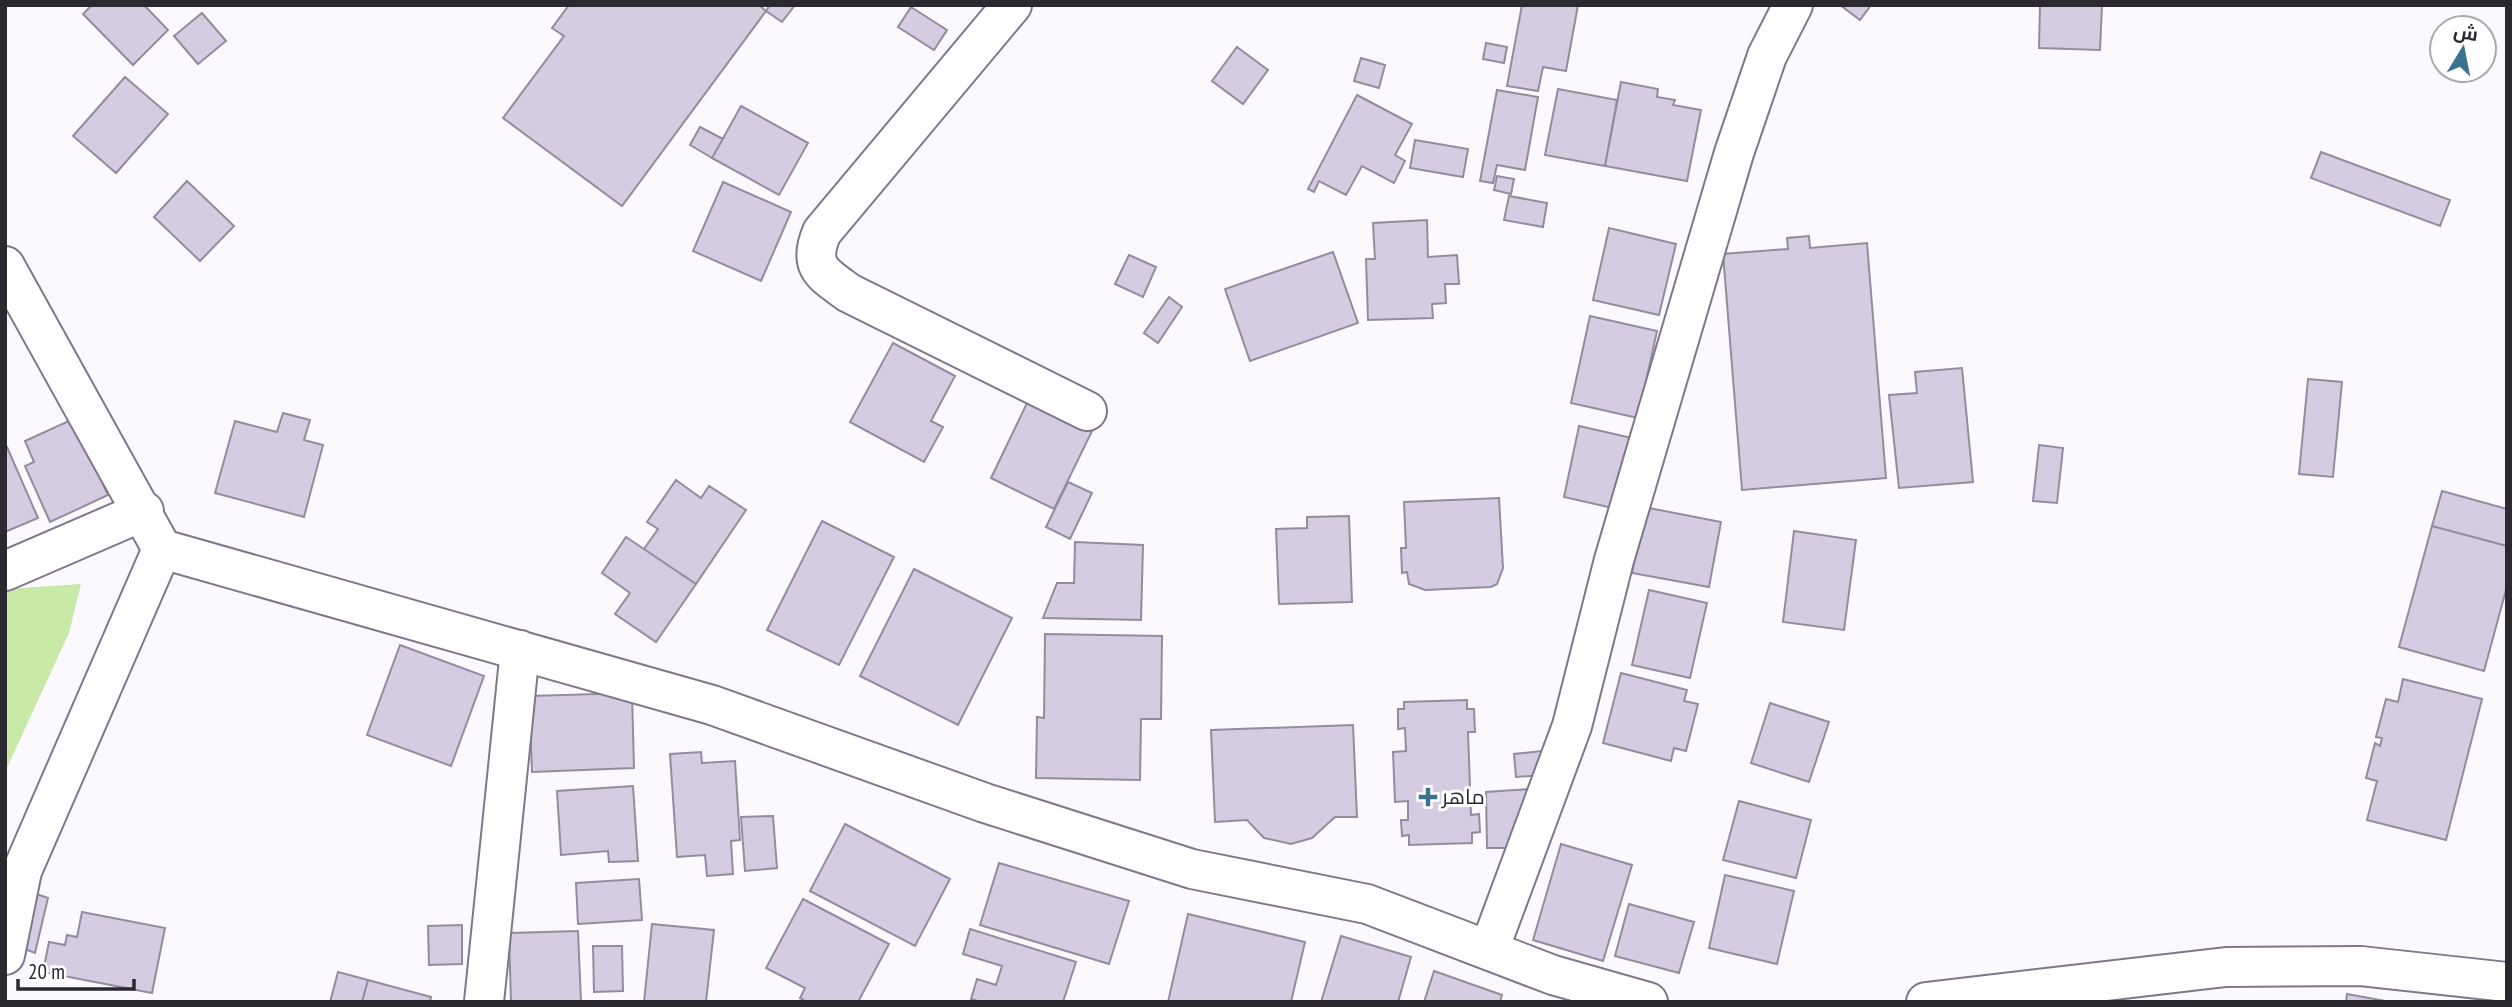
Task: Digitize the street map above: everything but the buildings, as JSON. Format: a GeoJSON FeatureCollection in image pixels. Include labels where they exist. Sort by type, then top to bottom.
{"type":"FeatureCollection","features":[{"type":"Feature","properties":{"kind":"street"},"geometry":{"type":"LineString","coordinates":[[1012,5],[828,224],[817,245],[816,263],[820,272],[849,293],[1087,411]]}},
{"type":"Feature","properties":{"kind":"street"},"geometry":{"type":"LineString","coordinates":[[1489,950],[1572,726],[1614,560],[1734,153],[1767,56],[1793,5]]}},
{"type":"Feature","properties":{"kind":"street"},"geometry":{"type":"LineString","coordinates":[[5,266],[144,511],[162,548],[712,705],[985,803],[1192,869],[1367,904],[1553,975],[1648,1002]]}},
{"type":"Feature","properties":{"kind":"street"},"geometry":{"type":"LineString","coordinates":[[5,571],[144,511]]}},
{"type":"Feature","properties":{"kind":"street"},"geometry":{"type":"LineString","coordinates":[[5,955],[22,870],[162,548]]}},
{"type":"Feature","properties":{"kind":"street"},"geometry":{"type":"LineString","coordinates":[[484,1002],[520,650]]}},
{"type":"Feature","properties":{"kind":"street"},"geometry":{"type":"LineString","coordinates":[[1926,1002],[2007,995],[2226,967],[2361,966],[2507,982]]}},
{"type":"Feature","properties":{"kind":"green space"},"geometry":{"type":"Polygon","coordinates":[[[81,584],[69,633],[5,772],[5,589],[81,584]]]}},
{"type":"Feature","properties":{"kind":"place","name":"ماهر"},"geometry":{"type":"Point","coordinates":[1428,797]}}]}
